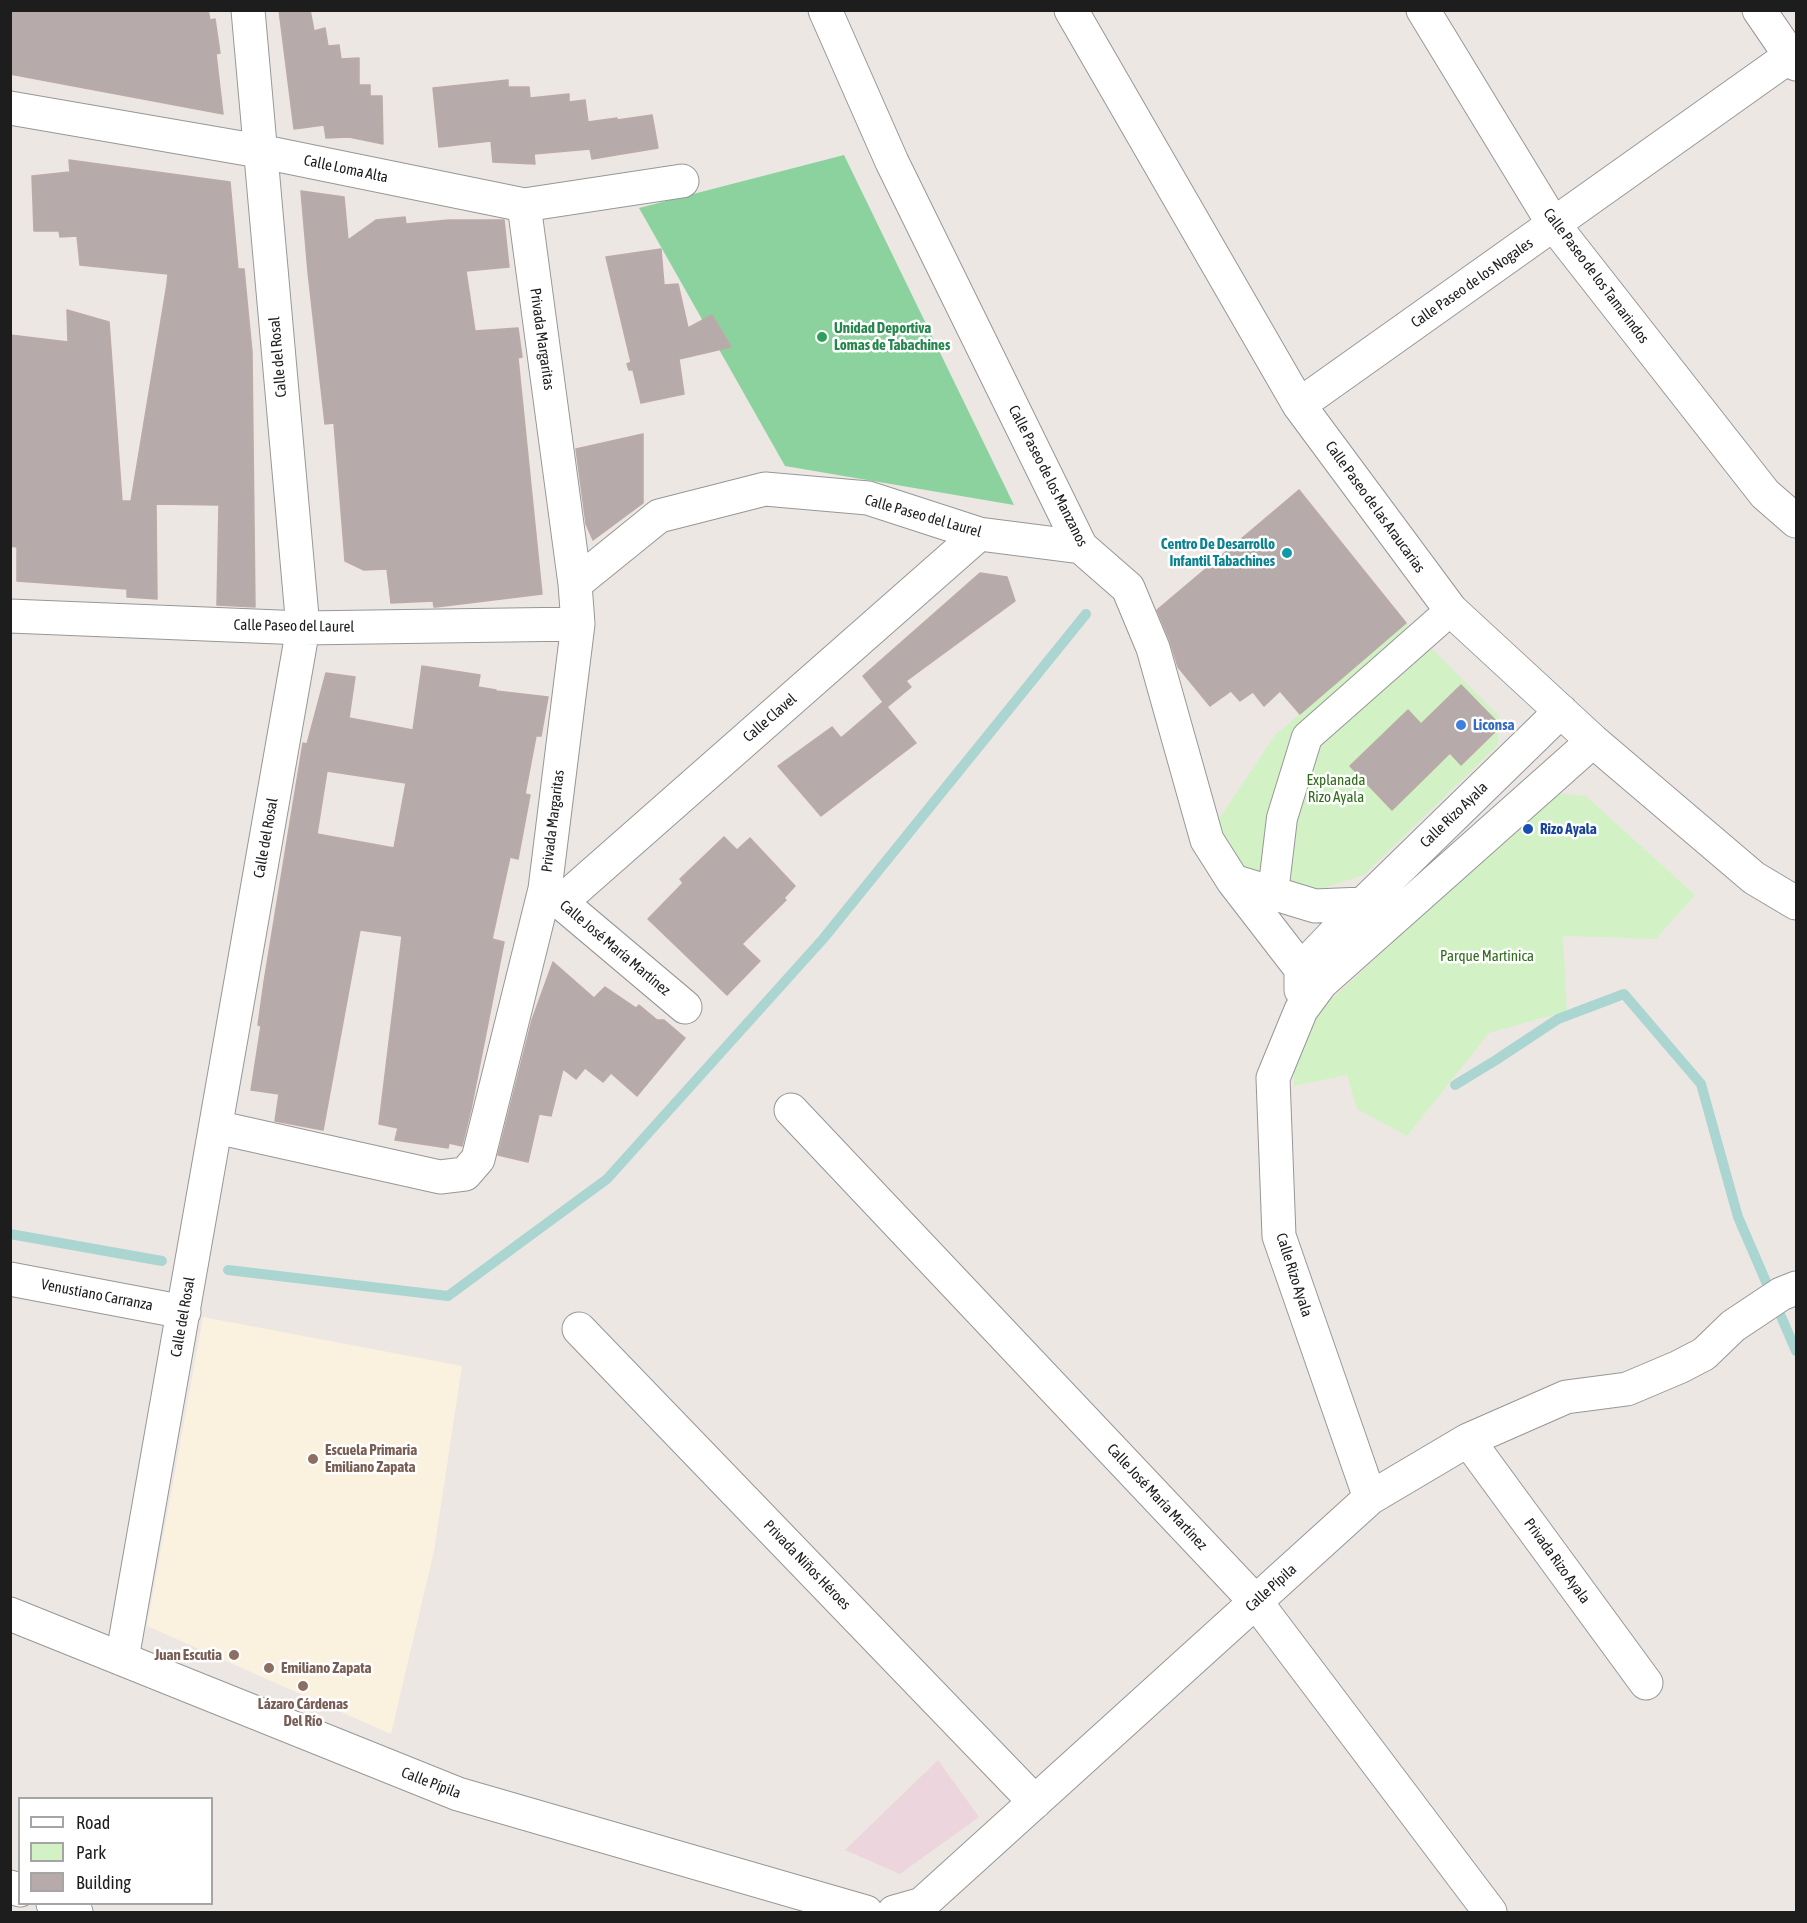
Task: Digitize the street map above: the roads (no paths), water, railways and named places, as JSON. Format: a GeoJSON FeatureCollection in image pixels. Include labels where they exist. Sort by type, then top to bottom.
{"type":"FeatureCollection","features":[{"type":"Feature","properties":{"kind":"street","name":"Calle del Rosal"},"geometry":{"type":"LineString","coordinates":[[122,1659],[303,628],[248,10]]}},
{"type":"Feature","properties":{"kind":"street","name":"Calle Paseo de los Manzanos"},"geometry":{"type":"LineString","coordinates":[[825,10],[892,162],[1081,548],[1128,588],[1153,648],[1207,840],[1233,881],[1311,976]]}},
{"type":"Feature","properties":{"kind":"street","name":"Calle Paseo de las Araucarias"},"geometry":{"type":"LineString","coordinates":[[1071,10],[1299,405],[1451,610],[1593,741],[1754,878],[1797,903]]}},
{"type":"Feature","properties":{"kind":"street","name":"Calle Paseo de los Tamarindos"},"geometry":{"type":"LineString","coordinates":[[1423,10],[1554,225],[1765,494],[1797,521]]}},
{"type":"Feature","properties":{"kind":"street"},"geometry":{"type":"LineString","coordinates":[[1759,10],[1793,60]]}},
{"type":"Feature","properties":{"kind":"street","name":"Calle Paseo de los Nogales"},"geometry":{"type":"LineString","coordinates":[[1299,405],[1793,60]]}},
{"type":"Feature","properties":{"kind":"street","name":"Calle Loma Alta"},"geometry":{"type":"LineString","coordinates":[[10,108],[260,151],[524,205],[682,181]]}},
{"type":"Feature","properties":{"kind":"street","name":"Privada Margaritas"},"geometry":{"type":"LineString","coordinates":[[216,1127],[440,1177],[465,1174],[478,1159],[553,896],[578,624],[575,584],[524,205]]}},
{"type":"Feature","properties":{"kind":"street","name":"Calle Paseo del Laurel"},"geometry":{"type":"LineString","coordinates":[[575,584],[659,516],[765,489],[868,498],[979,534],[1081,548]]}},
{"type":"Feature","properties":{"kind":"street","name":"Calle Clavel"},"geometry":{"type":"LineString","coordinates":[[553,896],[979,534]]}},
{"type":"Feature","properties":{"kind":"street"},"geometry":{"type":"LineString","coordinates":[[1273,893],[1282,818],[1307,736],[1451,610]]}},
{"type":"Feature","properties":{"kind":"street","name":"Calle Paseo del Laurel"},"geometry":{"type":"LineString","coordinates":[[10,616],[303,628],[578,624]]}},
{"type":"Feature","properties":{"kind":"street","name":"Calle Rizo Ayala"},"geometry":{"type":"LineString","coordinates":[[1370,1498],[1279,1236],[1273,1078],[1301,1010],[1311,976],[1363,904],[1561,711]]}},
{"type":"Feature","properties":{"kind":"street","name":"Calle Rizo Ayala"},"geometry":{"type":"LineString","coordinates":[[1311,976],[1593,741]]}},
{"type":"Feature","properties":{"kind":"street"},"geometry":{"type":"LineString","coordinates":[[1233,881],[1315,906],[1363,904]]}},
{"type":"Feature","properties":{"kind":"street","name":"Calle José María Martínez"},"geometry":{"type":"LineString","coordinates":[[553,896],[685,1006]]}},
{"type":"Feature","properties":{"kind":"street","name":"Calle José María Martínez"},"geometry":{"type":"LineString","coordinates":[[791,1110],[1256,1602],[1490,1912]]}},
{"type":"Feature","properties":{"kind":"street","name":"Venustiano Carranza"},"geometry":{"type":"LineString","coordinates":[[10,1279],[184,1312]]}},
{"type":"Feature","properties":{"kind":"street","name":"Calle Pípila"},"geometry":{"type":"LineString","coordinates":[[894,1912],[922,1904],[1370,1498],[1468,1440],[1566,1397],[1627,1389],[1704,1354],[1733,1326],[1789,1291]]}},
{"type":"Feature","properties":{"kind":"street","name":"Privada Niños Héroes"},"geometry":{"type":"LineString","coordinates":[[579,1329],[1035,1802]]}},
{"type":"Feature","properties":{"kind":"street","name":"Privada Rizo Ayala"},"geometry":{"type":"LineString","coordinates":[[1468,1440],[1646,1683]]}},
{"type":"Feature","properties":{"kind":"street","name":"Calle Pípila"},"geometry":{"type":"LineString","coordinates":[[10,1614],[458,1794],[866,1912]]}},
{"type":"Feature","properties":{"kind":"street"},"geometry":{"type":"LineString","coordinates":[[56,1905],[76,1912]]}},
{"type":"Feature","properties":{"kind":"waterway"},"geometry":{"type":"LineString","coordinates":[[228,1270],[448,1296],[607,1179],[823,939],[1086,614]]}},
{"type":"Feature","properties":{"kind":"waterway"},"geometry":{"type":"LineString","coordinates":[[1455,1085],[1558,1019],[1624,994],[1701,1084],[1738,1217],[1796,1351]]}},
{"type":"Feature","properties":{"kind":"waterway"},"geometry":{"type":"LineString","coordinates":[[10,1234],[162,1261]]}},
{"type":"Feature","properties":{"kind":"place","name":"Unidad Deportiva Lomas de Tabachines"},"geometry":{"type":"Point","coordinates":[822,337]}},
{"type":"Feature","properties":{"kind":"place","name":"Centro De Desarrollo Infantil Tabachines"},"geometry":{"type":"Point","coordinates":[1287,553]}},
{"type":"Feature","properties":{"kind":"place","name":"Liconsa"},"geometry":{"type":"Point","coordinates":[1461,725]}},
{"type":"Feature","properties":{"kind":"place","name":"Rizo Ayala"},"geometry":{"type":"Point","coordinates":[1528,829]}},
{"type":"Feature","properties":{"kind":"place","name":"Escuela Primaria Emiliano Zapata"},"geometry":{"type":"Point","coordinates":[313,1459]}},
{"type":"Feature","properties":{"kind":"place","name":"Juan Escutia"},"geometry":{"type":"Point","coordinates":[234,1655]}},
{"type":"Feature","properties":{"kind":"place","name":"Emiliano Zapata"},"geometry":{"type":"Point","coordinates":[269,1668]}},
{"type":"Feature","properties":{"kind":"place","name":"Lázaro Cárdenas Del Río"},"geometry":{"type":"Point","coordinates":[303,1686]}},
{"type":"Feature","properties":{"kind":"park label","name":"Explanada Rizo Ayala"},"geometry":{"type":"Point","coordinates":[1336,788]}},
{"type":"Feature","properties":{"kind":"park label","name":"Parque Martinica"},"geometry":{"type":"Point","coordinates":[1487,956]}}]}
